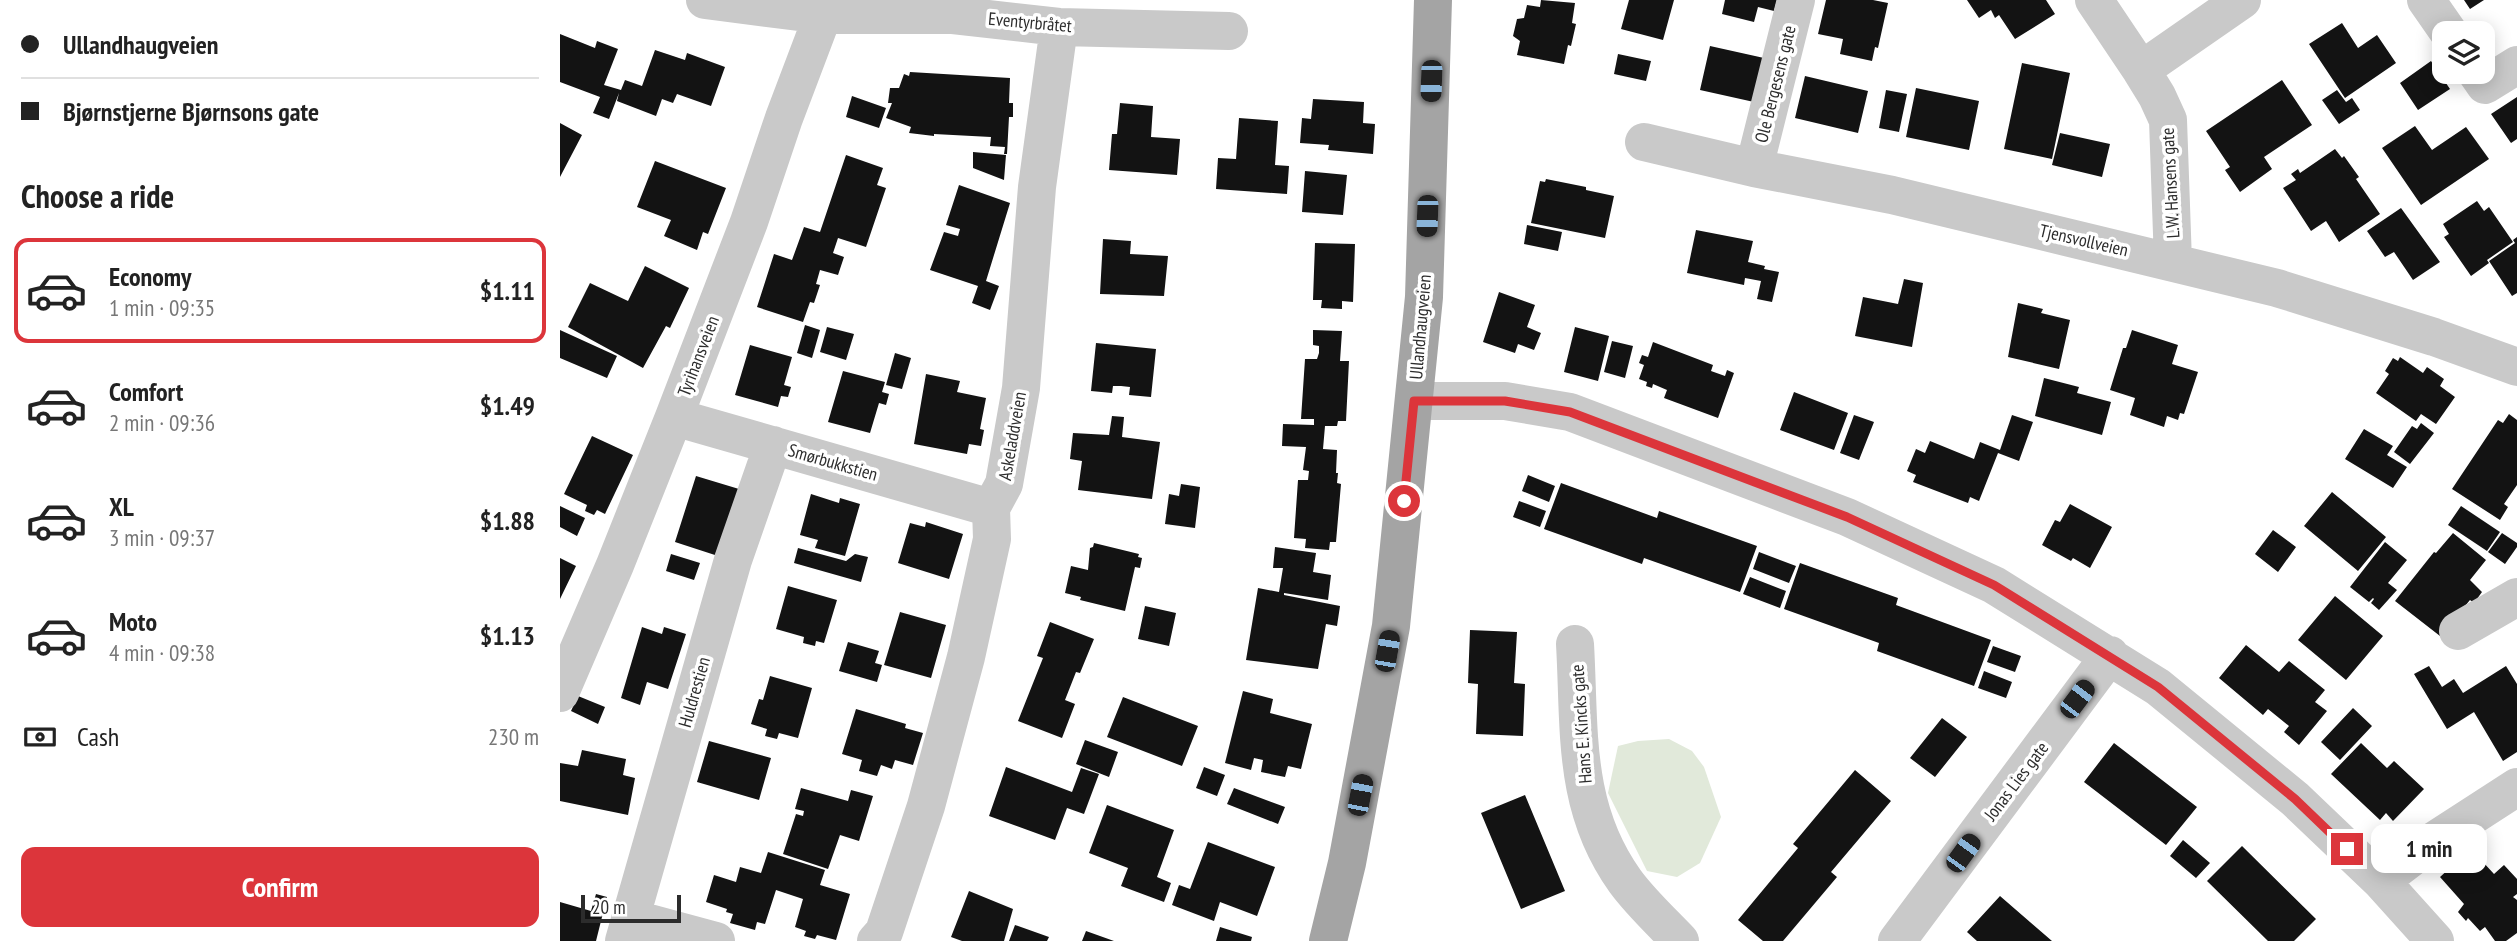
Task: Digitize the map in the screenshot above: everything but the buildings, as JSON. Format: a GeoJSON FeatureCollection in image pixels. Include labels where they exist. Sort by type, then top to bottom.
{"type":"FeatureCollection","features":[{"type":"Feature","properties":{"kind":"main road","name":"Ullandhaugveien"},"geometry":{"type":"LineString","coordinates":[[1328,941],[1347,863],[1391,626],[1424,297],[1433,0]]}},
{"type":"Feature","properties":{"kind":"street","name":"Eventyrbråtet"},"geometry":{"type":"LineString","coordinates":[[705,0],[823,15],[956,7],[1059,27],[1230,31]]}},
{"type":"Feature","properties":{"kind":"street","name":"Ole Bergesens gate"},"geometry":{"type":"LineString","coordinates":[[1754,168],[1796,0]]}},
{"type":"Feature","properties":{"kind":"street","name":"L.W. Hansens gate"},"geometry":{"type":"LineString","coordinates":[[2094,0],[2141,70],[2168,120],[2173,262]]}},
{"type":"Feature","properties":{"kind":"street"},"geometry":{"type":"LineString","coordinates":[[2141,70],[2242,0]]}},
{"type":"Feature","properties":{"kind":"street"},"geometry":{"type":"LineString","coordinates":[[2426,0],[2441,21]]}},
{"type":"Feature","properties":{"kind":"street","name":"Tyrihansveien"},"geometry":{"type":"LineString","coordinates":[[560,693],[615,565],[750,222],[823,15]]}},
{"type":"Feature","properties":{"kind":"street","name":"Askeladdveien"},"geometry":{"type":"LineString","coordinates":[[888,938],[966,657],[992,539],[991,508],[1004,484],[1021,388],[1037,187],[1059,27]]}},
{"type":"Feature","properties":{"kind":"street"},"geometry":{"type":"LineString","coordinates":[[2495,79],[2517,65]]}},
{"type":"Feature","properties":{"kind":"street","name":"Tjensvollveien"},"geometry":{"type":"LineString","coordinates":[[1644,142],[1754,168],[1892,195],[2277,288],[2434,337],[2517,368]]}},
{"type":"Feature","properties":{"kind":"street"},"geometry":{"type":"LineString","coordinates":[[1414,401],[1505,401],[1570,412],[1847,517],[1994,585],[2158,687],[2295,799],[2381,881],[2435,941]]}},
{"type":"Feature","properties":{"kind":"street","name":"Smørbukkstien"},"geometry":{"type":"LineString","coordinates":[[674,417],[991,508]]}},
{"type":"Feature","properties":{"kind":"street","name":"Huldrestien"},"geometry":{"type":"LineString","coordinates":[[627,930],[729,573],[773,445]]}},
{"type":"Feature","properties":{"kind":"street"},"geometry":{"type":"LineString","coordinates":[[2458,631],[2517,597]]}},
{"type":"Feature","properties":{"kind":"street","name":"Hans E. Kincks gate"},"geometry":{"type":"LineString","coordinates":[[1575,644],[1580,755],[1589,809],[1605,847],[1626,882],[1680,941]]}},
{"type":"Feature","properties":{"kind":"street","name":"Jonas Lies gate"},"geometry":{"type":"LineString","coordinates":[[1897,941],[2110,655]]}},
{"type":"Feature","properties":{"kind":"street"},"geometry":{"type":"LineString","coordinates":[[2381,881],[2432,842],[2517,787]]}},
{"type":"Feature","properties":{"kind":"street"},"geometry":{"type":"LineString","coordinates":[[627,930],[716,941]]}},
{"type":"Feature","properties":{"kind":"green space"},"geometry":{"type":"Polygon","coordinates":[[[1669,739],[1692,751],[1704,767],[1721,817],[1700,863],[1677,877],[1647,871],[1608,793],[1618,746],[1638,741],[1669,739]]]}},
{"type":"Feature","properties":{"kind":"route"},"geometry":{"type":"LineString","coordinates":[[1404,501],[1414,401],[1505,401],[1570,412],[1847,517],[1994,585],[2158,687],[2295,799],[2347,849]]}}]}
